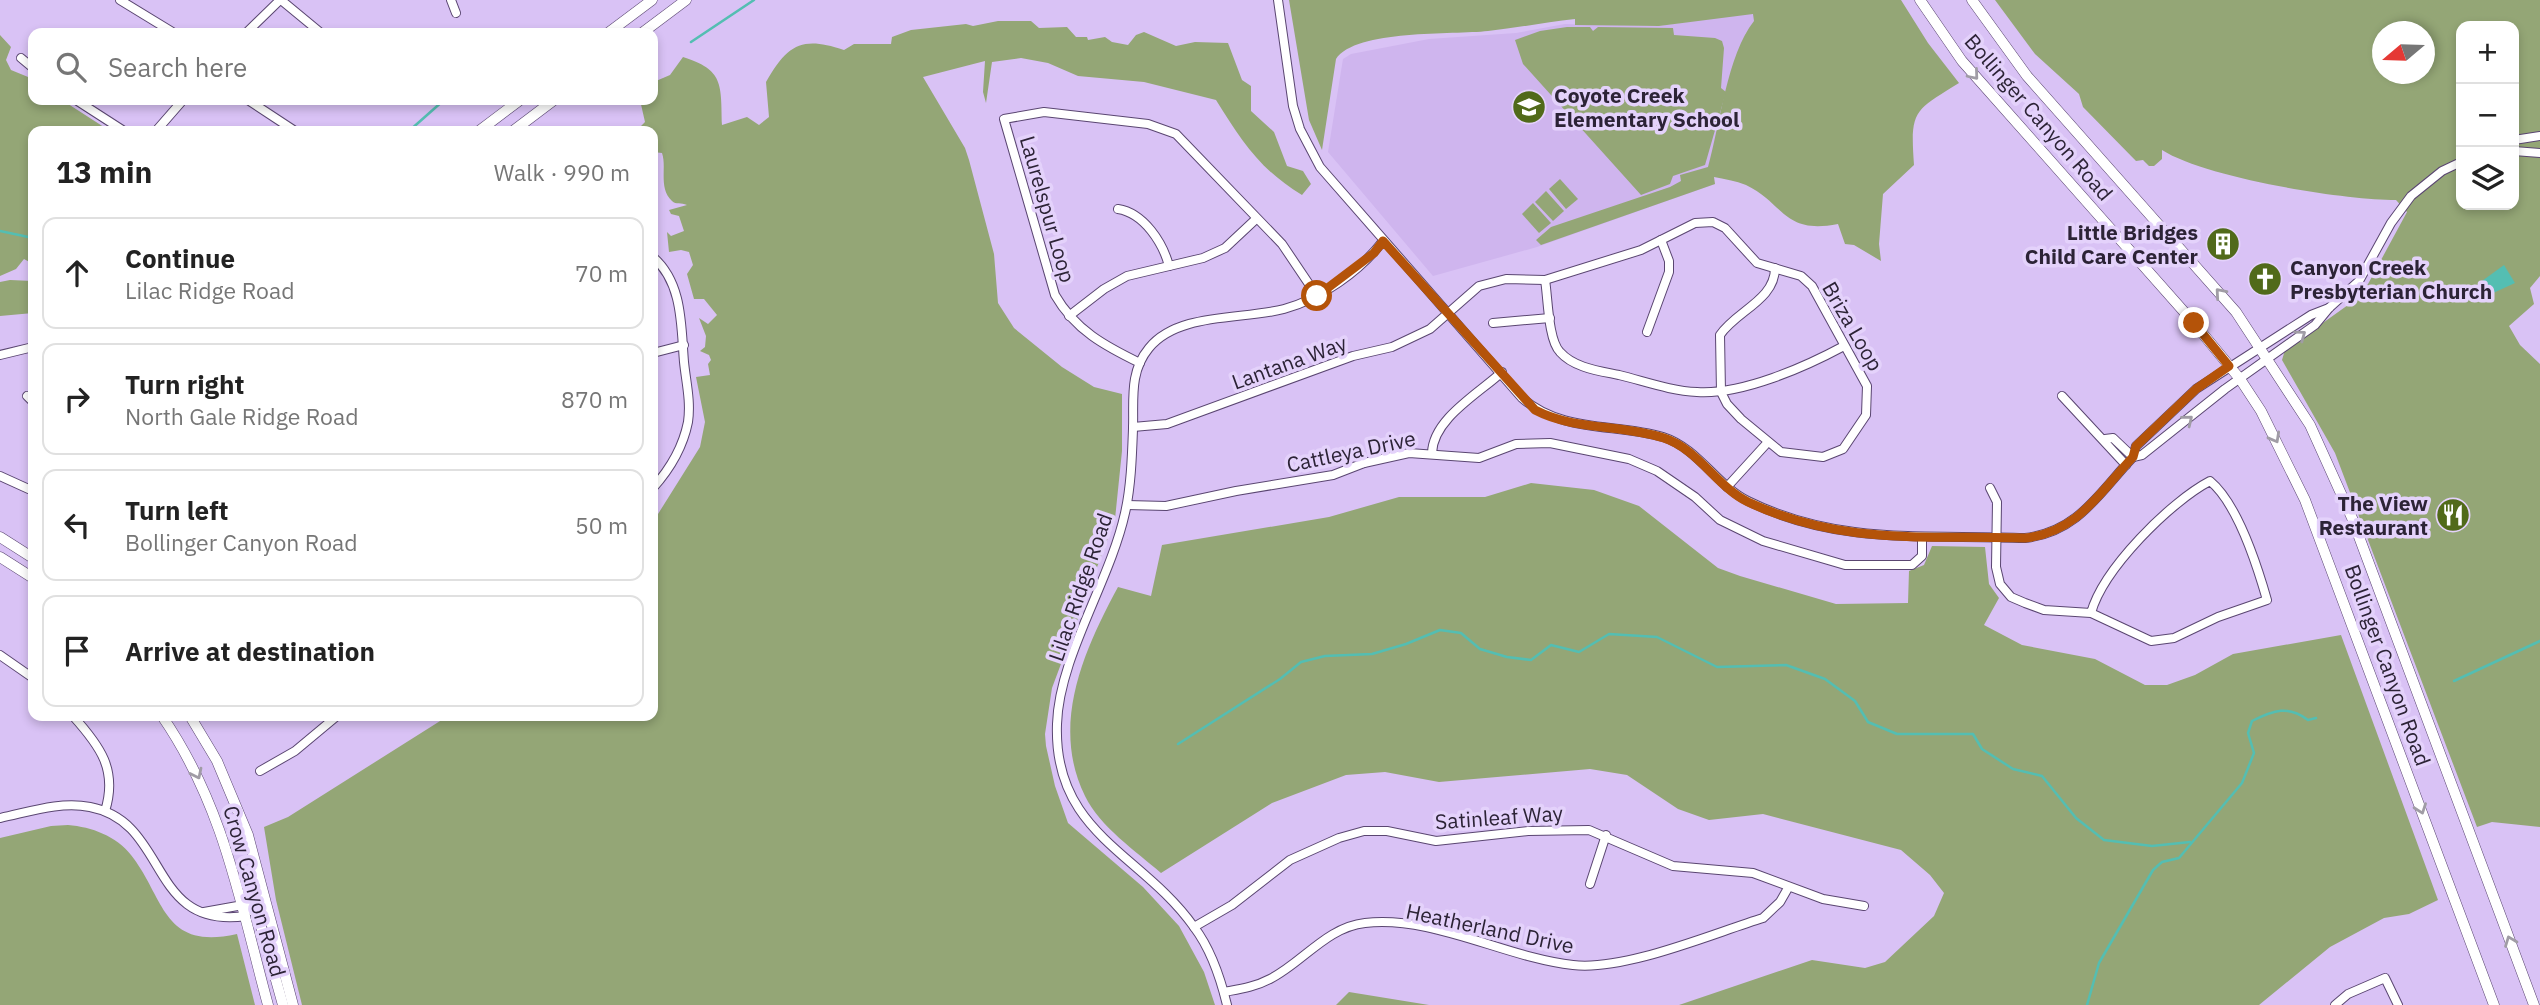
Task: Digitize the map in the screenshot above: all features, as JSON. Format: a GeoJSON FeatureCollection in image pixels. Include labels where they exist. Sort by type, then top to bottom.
{"type":"FeatureCollection","features":[{"type":"Feature","properties":{"kind":"main road"},"geometry":{"type":"LineString","coordinates":[[615,28],[652,0]]}},
{"type":"Feature","properties":{"kind":"main road"},"geometry":{"type":"LineString","coordinates":[[649,28],[686,0]]}},
{"type":"Feature","properties":{"kind":"main road","name":"Bollinger Canyon Road"},"geometry":{"type":"LineString","coordinates":[[1920,0],[1962,61],[1998,105],[2240,379],[2286,456],[2305,500],[2494,1005]]}},
{"type":"Feature","properties":{"kind":"main road","name":"Bollinger Canyon Road"},"geometry":{"type":"LineString","coordinates":[[1972,0],[2026,76],[2202,272],[2262,347],[2310,425],[2353,518],[2534,1005]]}},
{"type":"Feature","properties":{"kind":"main road"},"geometry":{"type":"LineString","coordinates":[[486,126],[513,105]]}},
{"type":"Feature","properties":{"kind":"main road"},"geometry":{"type":"LineString","coordinates":[[520,126],[547,105]]}},
{"type":"Feature","properties":{"kind":"main road"},"geometry":{"type":"LineString","coordinates":[[0,537],[28,555]]}},
{"type":"Feature","properties":{"kind":"main road"},"geometry":{"type":"LineString","coordinates":[[0,557],[28,575]]}},
{"type":"Feature","properties":{"kind":"main road","name":"Crow Canyon Road"},"geometry":{"type":"LineString","coordinates":[[165,721],[195,770],[215,815],[244,911],[268,1005]]}},
{"type":"Feature","properties":{"kind":"main road","name":"Crow Canyon Road"},"geometry":{"type":"LineString","coordinates":[[193,721],[217,761],[248,835],[293,1005]]}},
{"type":"Feature","properties":{"kind":"main road"},"geometry":{"type":"LineString","coordinates":[[244,911],[250,907],[257,916],[283,1005]]}},
{"type":"Feature","properties":{"kind":"street"},"geometry":{"type":"LineString","coordinates":[[120,0],[166,28]]}},
{"type":"Feature","properties":{"kind":"street"},"geometry":{"type":"LineString","coordinates":[[251,28],[281,0],[315,28]]}},
{"type":"Feature","properties":{"kind":"street"},"geometry":{"type":"LineString","coordinates":[[451,0],[456,13]]}},
{"type":"Feature","properties":{"kind":"street"},"geometry":{"type":"LineString","coordinates":[[1278,0],[1293,106],[1300,129],[1320,167],[1522,398],[1549,417],[1665,438],[1696,457],[1744,500],[1769,511],[1842,533],[1922,538],[2046,536],[2067,527],[2133,457],[2136,446],[2186,398],[2229,366],[2311,314],[2329,308]]}},
{"type":"Feature","properties":{"kind":"street"},"geometry":{"type":"LineString","coordinates":[[21,58],[28,64]]}},
{"type":"Feature","properties":{"kind":"street"},"geometry":{"type":"LineString","coordinates":[[84,105],[116,126]]}},
{"type":"Feature","properties":{"kind":"street"},"geometry":{"type":"LineString","coordinates":[[160,126],[179,105]]}},
{"type":"Feature","properties":{"kind":"street"},"geometry":{"type":"LineString","coordinates":[[256,105],[287,126]]}},
{"type":"Feature","properties":{"kind":"street","name":"Laurelspur Loop"},"geometry":{"type":"LineString","coordinates":[[1140,363],[1091,337],[1069,316],[1048,281],[1004,119],[1044,112],[1148,124],[1184,139],[1298,264],[1317,296]]}},
{"type":"Feature","properties":{"kind":"street"},"geometry":{"type":"LineString","coordinates":[[2519,139],[2540,136]]}},
{"type":"Feature","properties":{"kind":"street"},"geometry":{"type":"LineString","coordinates":[[2519,151],[2540,153]]}},
{"type":"Feature","properties":{"kind":"street"},"geometry":{"type":"LineString","coordinates":[[2133,457],[2141,455],[2315,325],[2329,308],[2359,281],[2392,223],[2411,196],[2442,171],[2456,164]]}},
{"type":"Feature","properties":{"kind":"street"},"geometry":{"type":"LineString","coordinates":[[1118,209],[1135,215],[1155,236],[1166,254],[1168,267]]}},
{"type":"Feature","properties":{"kind":"street"},"geometry":{"type":"LineString","coordinates":[[1069,316],[1116,281],[1203,258],[1225,248],[1256,219]]}},
{"type":"Feature","properties":{"kind":"street","name":"Briza Loop"},"geometry":{"type":"LineString","coordinates":[[1449,313],[1479,286],[1492,281],[1545,280],[1641,250],[1695,223],[1713,222],[1725,228],[1757,263],[1801,276],[1812,286],[1867,386],[1868,399],[1866,415],[1843,449],[1823,457],[1799,457],[1781,453],[1727,404],[1721,392]]}},
{"type":"Feature","properties":{"kind":"street"},"geometry":{"type":"LineString","coordinates":[[1647,332],[1669,272],[1669,261],[1661,240]]}},
{"type":"Feature","properties":{"kind":"street"},"geometry":{"type":"LineString","coordinates":[[1140,363],[1150,346],[1171,331],[1287,308],[1317,296],[1374,253],[1383,241]]}},
{"type":"Feature","properties":{"kind":"street"},"geometry":{"type":"LineString","coordinates":[[658,262],[665,268],[681,312],[690,401],[688,422],[675,460],[658,482]]}},
{"type":"Feature","properties":{"kind":"street"},"geometry":{"type":"LineString","coordinates":[[1721,392],[1720,335],[1768,292],[1775,276],[1775,268]]}},
{"type":"Feature","properties":{"kind":"street"},"geometry":{"type":"LineString","coordinates":[[1545,280],[1554,343],[1560,352],[1584,367],[1695,392],[1721,392],[1815,362],[1843,346]]}},
{"type":"Feature","properties":{"kind":"street","name":"Lantana Way"},"geometry":{"type":"LineString","coordinates":[[1133,427],[1167,424],[1353,356],[1392,347],[1430,328],[1449,313]]}},
{"type":"Feature","properties":{"kind":"street"},"geometry":{"type":"LineString","coordinates":[[1493,323],[1550,318]]}},
{"type":"Feature","properties":{"kind":"street"},"geometry":{"type":"LineString","coordinates":[[658,352],[684,345]]}},
{"type":"Feature","properties":{"kind":"street"},"geometry":{"type":"LineString","coordinates":[[0,355],[28,348]]}},
{"type":"Feature","properties":{"kind":"street","name":"Lilac Ridge Road"},"geometry":{"type":"LineString","coordinates":[[1140,363],[1134,379],[1127,505],[1121,533],[1059,702],[1057,750],[1066,783],[1081,814],[1103,840],[1194,927],[1224,992],[1227,1005]]}},
{"type":"Feature","properties":{"kind":"street","name":"Cattleya Drive"},"geometry":{"type":"LineString","coordinates":[[1127,505],[1167,506],[1333,475],[1364,463],[1409,453],[1432,453],[1432,442],[1440,428],[1502,372]]}},
{"type":"Feature","properties":{"kind":"street"},"geometry":{"type":"LineString","coordinates":[[2063,396],[2126,465]]}},
{"type":"Feature","properties":{"kind":"street"},"geometry":{"type":"LineString","coordinates":[[2105,439],[2113,439],[2133,457]]}},
{"type":"Feature","properties":{"kind":"street"},"geometry":{"type":"LineString","coordinates":[[1432,453],[1457,458],[1479,458],[1529,441],[1629,459],[1674,481],[1720,520],[1743,533],[1845,565],[1912,565],[1922,556],[1922,538]]}},
{"type":"Feature","properties":{"kind":"street"},"geometry":{"type":"LineString","coordinates":[[1727,487],[1768,442]]}},
{"type":"Feature","properties":{"kind":"street"},"geometry":{"type":"LineString","coordinates":[[1358,449],[1364,463]]}},
{"type":"Feature","properties":{"kind":"street"},"geometry":{"type":"LineString","coordinates":[[0,476],[28,489]]}},
{"type":"Feature","properties":{"kind":"street"},"geometry":{"type":"LineString","coordinates":[[1990,488],[1997,502],[1996,567],[2000,584],[2011,597],[2043,610],[2091,613],[2151,641],[2174,638],[2218,617],[2267,600],[2244,536],[2221,490],[2210,481],[2170,511],[2110,571],[2096,594],[2091,613]]}},
{"type":"Feature","properties":{"kind":"street"},"geometry":{"type":"LineString","coordinates":[[1,657],[28,675]]}},
{"type":"Feature","properties":{"kind":"street"},"geometry":{"type":"LineString","coordinates":[[77,721],[105,758],[111,790],[105,811]]}},
{"type":"Feature","properties":{"kind":"street"},"geometry":{"type":"LineString","coordinates":[[260,771],[295,751],[331,721]]}},
{"type":"Feature","properties":{"kind":"street"},"geometry":{"type":"LineString","coordinates":[[0,818],[58,805],[86,806],[105,811],[129,826],[144,844],[177,897],[192,908],[204,912],[244,911]]}},
{"type":"Feature","properties":{"kind":"street","name":"Satinleaf Way"},"geometry":{"type":"LineString","coordinates":[[1194,927],[1232,905],[1290,860],[1339,838],[1364,831],[1387,831],[1436,841],[1572,828],[1606,835],[1639,853],[1673,866],[1753,873],[1788,888],[1864,906]]}},
{"type":"Feature","properties":{"kind":"street"},"geometry":{"type":"LineString","coordinates":[[1590,884],[1606,835]]}},
{"type":"Feature","properties":{"kind":"street","name":"Heatherland Drive"},"geometry":{"type":"LineString","coordinates":[[1224,992],[1251,987],[1270,979],[1337,931],[1361,923],[1377,922],[1418,928],[1472,938],[1572,965],[1597,966],[1763,918],[1780,902],[1788,888]]}},
{"type":"Feature","properties":{"kind":"street"},"geometry":{"type":"LineString","coordinates":[[2335,1005],[2348,993],[2385,978],[2398,1005]]}},
{"type":"Feature","properties":{"kind":"shaded area"},"geometry":{"type":"Polygon","coordinates":[[[1289,0],[1901,0],[1928,43],[1959,83],[1932,100],[1918,114],[1913,133],[1914,165],[1883,194],[1879,244],[1881,261],[1854,245],[1845,244],[1838,224],[1820,226],[1795,221],[1759,192],[1734,181],[1714,177],[1715,184],[1541,245],[1536,240],[1551,227],[1670,187],[1681,181],[1680,175],[1708,167],[1725,91],[1737,52],[1754,21],[1753,14],[1659,26],[1575,25],[1575,19],[1488,31],[1406,35],[1363,43],[1347,49],[1336,59],[1322,150],[1309,120],[1289,0]]]}},
{"type":"Feature","properties":{"kind":"shaded area"},"geometry":{"type":"Polygon","coordinates":[[[1995,0],[2540,0],[2540,276],[2530,288],[2534,304],[2509,326],[2520,345],[2540,364],[2540,827],[2492,822],[2477,827],[2335,453],[2282,360],[2285,350],[2355,300],[2368,284],[2407,212],[2396,200],[2310,192],[2241,178],[2210,170],[2162,150],[2162,159],[2154,166],[2149,166],[2143,160],[2136,161],[2083,107],[2079,94],[2035,54],[1995,0]]]}},
{"type":"Feature","properties":{"kind":"shaded area","name":"Coyote Creek Elementary School"},"geometry":{"type":"Polygon","coordinates":[[[1748,13],[1755,15],[1754,22],[1745,34],[1709,167],[1715,184],[1537,247],[1433,276],[1328,152],[1343,59],[1351,54],[1429,39],[1516,33],[1565,24],[1659,26],[1748,13]]]}},
{"type":"Feature","properties":{"kind":"shaded area"},"geometry":{"type":"Polygon","coordinates":[[[998,21],[1031,21],[1039,28],[1067,27],[1076,37],[1087,37],[1088,40],[1105,37],[1112,42],[1128,45],[1136,35],[1144,32],[1176,46],[1195,42],[1228,43],[1242,80],[1251,86],[1251,111],[1274,132],[1287,166],[1303,171],[1311,184],[1302,195],[1274,175],[1243,141],[1216,100],[1144,82],[1078,76],[1048,63],[1021,58],[992,62],[986,103],[983,92],[985,61],[923,77],[965,148],[969,160],[994,254],[998,303],[1014,328],[1062,367],[1094,387],[1122,394],[1122,451],[1115,519],[1052,688],[1045,734],[1046,746],[1055,786],[1068,823],[1143,887],[1179,926],[1204,972],[1215,1005],[302,1005],[276,900],[264,827],[288,817],[440,721],[658,721],[658,514],[700,447],[705,422],[696,377],[710,375],[708,364],[711,360],[709,355],[700,351],[705,347],[706,336],[699,318],[708,324],[717,315],[704,299],[694,299],[687,274],[693,265],[689,252],[669,252],[667,232],[671,236],[684,231],[679,216],[671,214],[669,210],[687,205],[674,202],[665,190],[662,153],[658,153],[658,126],[641,126],[645,122],[641,105],[658,105],[658,80],[670,75],[683,57],[696,62],[706,67],[718,80],[722,125],[747,117],[759,125],[769,117],[766,82],[789,51],[798,46],[817,44],[844,50],[854,44],[891,44],[892,37],[911,30],[966,24],[973,26],[998,21]]]}},
{"type":"Feature","properties":{"kind":"shaded area"},"geometry":{"type":"Polygon","coordinates":[[[1590,27],[1593,31],[1598,27],[1673,28],[1674,35],[1715,38],[1722,41],[1724,48],[1721,88],[1726,92],[1705,165],[1673,176],[1670,184],[1641,195],[1523,64],[1515,40],[1540,31],[1590,27]]]}},
{"type":"Feature","properties":{"kind":"shaded area"},"geometry":{"type":"Polygon","coordinates":[[[0,35],[11,47],[6,60],[11,70],[28,77],[28,105],[70,105],[102,126],[28,126],[28,261],[24,259],[16,269],[0,276],[0,35]]]}},
{"type":"Feature","properties":{"kind":"shaded area"},"geometry":{"type":"Polygon","coordinates":[[[1560,179],[1578,199],[1566,209],[1549,189],[1560,179]]]}},
{"type":"Feature","properties":{"kind":"shaded area"},"geometry":{"type":"Polygon","coordinates":[[[1546,191],[1564,211],[1553,221],[1535,202],[1546,191]]]}},
{"type":"Feature","properties":{"kind":"shaded area"},"geometry":{"type":"Polygon","coordinates":[[[1533,203],[1551,223],[1539,233],[1522,214],[1533,203]]]}},
{"type":"Feature","properties":{"kind":"shaded area"},"geometry":{"type":"Polygon","coordinates":[[[2504,265],[2515,283],[2491,294],[2482,281],[2504,265]]]}},
{"type":"Feature","properties":{"kind":"shaded area"},"geometry":{"type":"Polygon","coordinates":[[[28,281],[28,313],[0,316],[0,282],[28,281]]]}},
{"type":"Feature","properties":{"kind":"shaded area"},"geometry":{"type":"Polygon","coordinates":[[[1531,483],[1594,490],[1639,506],[1718,568],[1836,604],[1908,603],[1909,571],[1924,565],[1932,546],[1985,547],[1989,584],[1999,598],[1984,625],[2022,645],[2095,659],[2145,685],[2167,685],[2195,675],[2233,654],[2341,635],[2438,900],[2409,914],[2384,918],[2330,947],[2259,1005],[1679,1005],[1812,960],[1865,968],[1885,962],[1934,916],[1944,893],[1930,875],[1901,850],[1763,814],[1709,820],[1678,809],[1627,775],[1590,769],[1439,782],[1385,772],[1346,775],[1272,803],[1161,873],[1119,838],[1100,818],[1085,796],[1075,769],[1071,715],[1076,688],[1083,662],[1118,587],[1151,596],[1162,545],[1329,517],[1399,497],[1485,497],[1531,483]]]}},
{"type":"Feature","properties":{"kind":"shaded area"},"geometry":{"type":"Polygon","coordinates":[[[68,825],[103,834],[125,848],[169,917],[179,928],[194,935],[212,937],[237,934],[255,1005],[0,1005],[0,838],[51,826],[68,825]]]}},
{"type":"Feature","properties":{"kind":"shaded area"},"geometry":{"type":"Polygon","coordinates":[[[1349,992],[1429,1005],[1336,1005],[1349,992]]]}},
{"type":"Feature","properties":{"kind":"waterway"},"geometry":{"type":"LineString","coordinates":[[691,42],[754,0]]}},
{"type":"Feature","properties":{"kind":"waterway"},"geometry":{"type":"LineString","coordinates":[[415,126],[438,105]]}},
{"type":"Feature","properties":{"kind":"waterway"},"geometry":{"type":"LineString","coordinates":[[0,231],[28,237]]}},
{"type":"Feature","properties":{"kind":"waterway"},"geometry":{"type":"LineString","coordinates":[[1178,744],[1280,679],[1301,662],[1325,656],[1372,654],[1440,630],[1461,633],[1480,649],[1507,657],[1531,660],[1551,645],[1579,652],[1609,634],[1657,637],[1717,667],[1786,665],[1825,679],[1855,701],[1868,722],[1897,734],[1973,734],[1982,749],[2013,769],[2042,776],[2076,818],[2104,840],[2152,846],[2190,842]]}},
{"type":"Feature","properties":{"kind":"waterway"},"geometry":{"type":"LineString","coordinates":[[2454,681],[2540,641]]}},
{"type":"Feature","properties":{"kind":"waterway"},"geometry":{"type":"LineString","coordinates":[[2087,1005],[2099,963],[2153,870],[2162,862],[2179,858],[2242,783],[2254,753],[2248,733],[2252,721],[2281,711],[2294,712],[2308,720],[2316,718]]}},
{"type":"Feature","properties":{"kind":"place","name":"Coyote Creek Elementary School"},"geometry":{"type":"Point","coordinates":[1529,107]}},
{"type":"Feature","properties":{"kind":"place","name":"Little Bridges Child Care Center"},"geometry":{"type":"Point","coordinates":[2223,244]}},
{"type":"Feature","properties":{"kind":"place","name":"Canyon Creek Presbyterian Church"},"geometry":{"type":"Point","coordinates":[2265,279]}},
{"type":"Feature","properties":{"kind":"place","name":"The View Restaurant"},"geometry":{"type":"Point","coordinates":[2453,515]}},
{"type":"Feature","properties":{"kind":"route"},"geometry":{"type":"LineString","coordinates":[[1317,296],[1374,253],[1383,241],[1535,410],[1549,417],[1577,424],[1665,438],[1696,457],[1744,500],[1769,511],[1842,533],[1879,537],[2025,538],[2046,536],[2067,527],[2133,457],[2136,446],[2196,389],[2229,366],[2194,323]]}}]}
